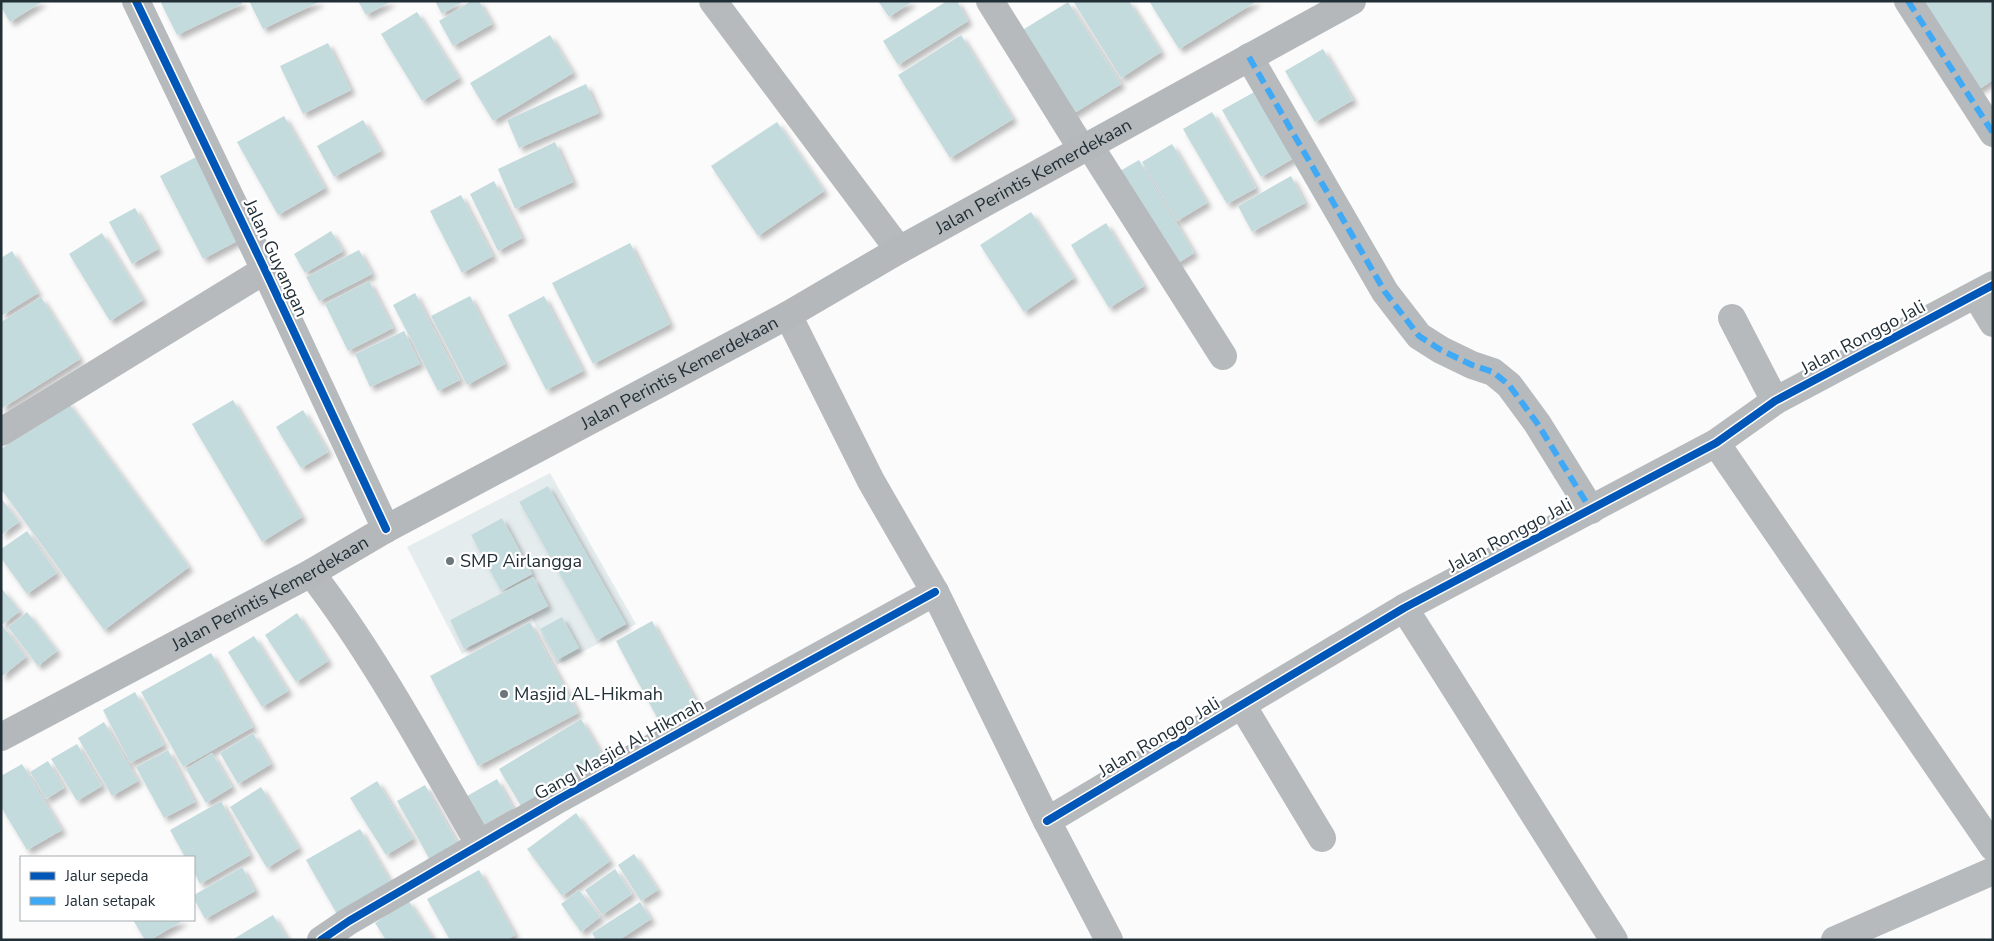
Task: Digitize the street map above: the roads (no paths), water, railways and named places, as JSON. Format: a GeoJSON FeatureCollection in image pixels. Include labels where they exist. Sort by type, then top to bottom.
{"type":"FeatureCollection","features":[{"type":"Feature","properties":{"kind":"main road","name":"Jalan Perintis Kemerdekaan"},"geometry":{"type":"LineString","coordinates":[[1,737],[311,573],[386,529],[788,315],[899,250],[1352,1]]}},
{"type":"Feature","properties":{"kind":"street","name":"Jalan Guyangan"},"geometry":{"type":"LineString","coordinates":[[136,1],[386,529]]}},
{"type":"Feature","properties":{"kind":"street"},"geometry":{"type":"LineString","coordinates":[[713,1],[899,250]]}},
{"type":"Feature","properties":{"kind":"street"},"geometry":{"type":"LineString","coordinates":[[990,1],[1223,356]]}},
{"type":"Feature","properties":{"kind":"street"},"geometry":{"type":"LineString","coordinates":[[1908,1],[1993,133]]}},
{"type":"Feature","properties":{"kind":"street"},"geometry":{"type":"LineString","coordinates":[[1249,57],[1385,292],[1419,336],[1441,350],[1472,365],[1493,372],[1509,384],[1537,423],[1591,510]]}},
{"type":"Feature","properties":{"kind":"street"},"geometry":{"type":"LineString","coordinates":[[1,432],[265,270]]}},
{"type":"Feature","properties":{"kind":"street"},"geometry":{"type":"LineString","coordinates":[[1985,290],[1993,323]]}},
{"type":"Feature","properties":{"kind":"street","name":"Jalan Ronggo Jali"},"geometry":{"type":"LineString","coordinates":[[1047,821],[1404,608],[1716,444],[1775,400],[1985,290]]}},
{"type":"Feature","properties":{"kind":"street"},"geometry":{"type":"LineString","coordinates":[[788,315],[872,481],[936,592],[1047,821],[1109,940]]}},
{"type":"Feature","properties":{"kind":"street"},"geometry":{"type":"LineString","coordinates":[[1732,318],[1775,400]]}},
{"type":"Feature","properties":{"kind":"street"},"geometry":{"type":"LineString","coordinates":[[1716,444],[1993,847]]}},
{"type":"Feature","properties":{"kind":"street"},"geometry":{"type":"LineString","coordinates":[[311,573],[334,603],[401,710],[480,845]]}},
{"type":"Feature","properties":{"kind":"street","name":"Gang Masjid Al Hikmah"},"geometry":{"type":"LineString","coordinates":[[321,940],[480,845],[699,721],[936,592]]}},
{"type":"Feature","properties":{"kind":"street"},"geometry":{"type":"LineString","coordinates":[[1404,608],[1614,940]]}},
{"type":"Feature","properties":{"kind":"street"},"geometry":{"type":"LineString","coordinates":[[1242,705],[1322,838]]}},
{"type":"Feature","properties":{"kind":"street"},"geometry":{"type":"LineString","coordinates":[[1835,940],[1993,871]]}},
{"type":"Feature","properties":{"kind":"place","name":"SMP Airlangga"},"geometry":{"type":"Point","coordinates":[450,561]}},
{"type":"Feature","properties":{"kind":"place","name":"Masjid AL-Hikmah"},"geometry":{"type":"Point","coordinates":[504,694]}}]}
